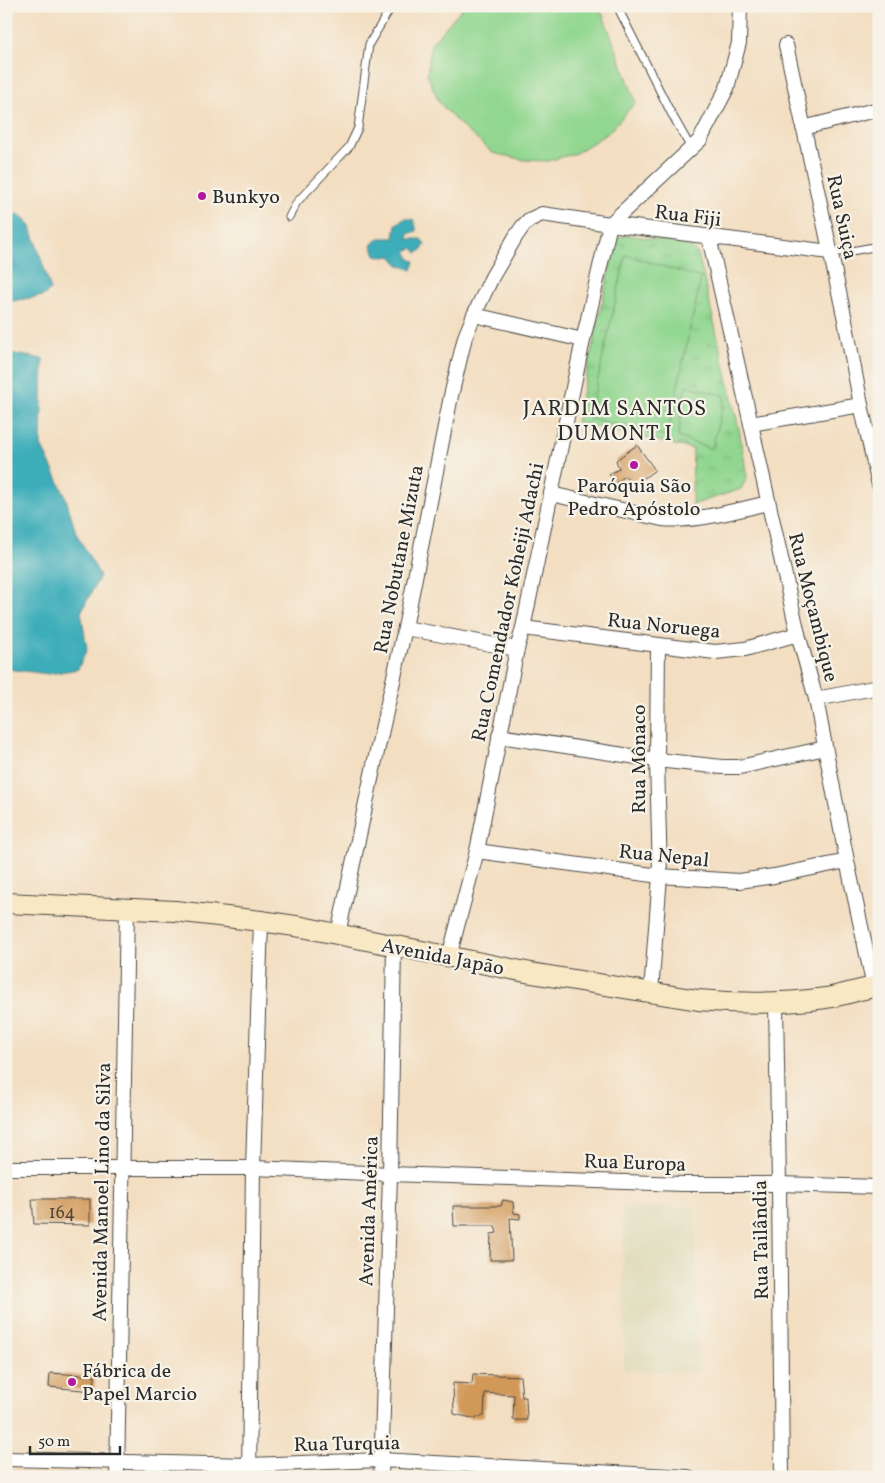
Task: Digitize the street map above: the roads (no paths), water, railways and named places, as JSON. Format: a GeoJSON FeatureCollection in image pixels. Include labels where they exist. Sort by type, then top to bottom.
{"type":"FeatureCollection","features":[{"type":"Feature","properties":{"kind":"main road","name":"Avenida Japão"},"geometry":{"type":"LineString","coordinates":[[6,903],[174,911],[261,921],[338,934],[531,973],[712,1001],[776,1003],[828,998],[877,986]]}},
{"type":"Feature","properties":{"kind":"street"},"geometry":{"type":"LineString","coordinates":[[610,224],[700,140],[728,88],[739,43],[740,6]]}},
{"type":"Feature","properties":{"kind":"street","name":"Rua Suiça"},"geometry":{"type":"LineString","coordinates":[[786,45],[879,485]]}},
{"type":"Feature","properties":{"kind":"street"},"geometry":{"type":"LineString","coordinates":[[803,128],[879,109]]}},
{"type":"Feature","properties":{"kind":"street","name":"Rua Fiji"},"geometry":{"type":"LineString","coordinates":[[542,214],[709,238],[830,252]]}},
{"type":"Feature","properties":{"kind":"street","name":"Rua Nobutane Mizuta"},"geometry":{"type":"LineString","coordinates":[[338,934],[405,628],[451,396],[465,337],[492,277],[516,236],[529,220],[542,214]]}},
{"type":"Feature","properties":{"kind":"street","name":"Rua Comendador Koheiji Adachi"},"geometry":{"type":"LineString","coordinates":[[449,957],[477,851],[517,649],[583,340],[610,224]]}},
{"type":"Feature","properties":{"kind":"street","name":"Rua Moçambique"},"geometry":{"type":"LineString","coordinates":[[709,238],[798,634],[816,699],[847,861],[877,986]]}},
{"type":"Feature","properties":{"kind":"street"},"geometry":{"type":"LineString","coordinates":[[474,315],[583,340]]}},
{"type":"Feature","properties":{"kind":"street"},"geometry":{"type":"LineString","coordinates":[[751,424],[861,406]]}},
{"type":"Feature","properties":{"kind":"street"},"geometry":{"type":"LineString","coordinates":[[550,494],[677,521],[691,520],[768,503]]}},
{"type":"Feature","properties":{"kind":"street"},"geometry":{"type":"LineString","coordinates":[[405,628],[517,649]]}},
{"type":"Feature","properties":{"kind":"street","name":"Rua Noruega"},"geometry":{"type":"LineString","coordinates":[[523,628],[715,652],[745,649],[798,634]]}},
{"type":"Feature","properties":{"kind":"street","name":"Rua Mônaco"},"geometry":{"type":"LineString","coordinates":[[652,992],[660,876],[657,760],[658,646]]}},
{"type":"Feature","properties":{"kind":"street"},"geometry":{"type":"LineString","coordinates":[[816,699],[879,687]]}},
{"type":"Feature","properties":{"kind":"street"},"geometry":{"type":"LineString","coordinates":[[499,736],[657,760],[722,767],[740,767],[825,748]]}},
{"type":"Feature","properties":{"kind":"street","name":"Rua Nepal"},"geometry":{"type":"LineString","coordinates":[[477,851],[660,876],[739,881],[754,880],[847,861]]}},
{"type":"Feature","properties":{"kind":"street","name":"Avenida Manoel Lino da Silva"},"geometry":{"type":"LineString","coordinates":[[116,1477],[127,908]]}},
{"type":"Feature","properties":{"kind":"street"},"geometry":{"type":"LineString","coordinates":[[249,1471],[253,1168],[261,921]]}},
{"type":"Feature","properties":{"kind":"street","name":"Avenida América"},"geometry":{"type":"LineString","coordinates":[[381,1477],[390,1174],[394,946]]}},
{"type":"Feature","properties":{"kind":"street","name":"Rua Tailândia"},"geometry":{"type":"LineString","coordinates":[[776,1003],[782,1477]]}},
{"type":"Feature","properties":{"kind":"street","name":"Rua Europa"},"geometry":{"type":"LineString","coordinates":[[6,1168],[253,1168],[684,1184],[879,1187]]}},
{"type":"Feature","properties":{"kind":"street","name":"Rua Turquia"},"geometry":{"type":"LineString","coordinates":[[6,1459],[117,1462],[249,1471],[381,1460],[688,1477]]}},
{"type":"Feature","properties":{"kind":"lane"},"geometry":{"type":"LineString","coordinates":[[289,217],[297,202],[349,147],[356,134],[369,44],[393,6]]}},
{"type":"Feature","properties":{"kind":"lane"},"geometry":{"type":"LineString","coordinates":[[617,6],[670,111],[691,148]]}},
{"type":"Feature","properties":{"kind":"lane"},"geometry":{"type":"LineString","coordinates":[[830,252],[846,252],[879,246]]}},
{"type":"Feature","properties":{"kind":"water"},"geometry":{"type":"Polygon","coordinates":[[[19,214],[30,224],[51,290],[43,296],[6,302],[6,216],[19,214]]]}},
{"type":"Feature","properties":{"kind":"water"},"geometry":{"type":"Polygon","coordinates":[[[406,218],[414,220],[417,231],[408,234],[408,239],[421,239],[425,244],[422,250],[417,253],[413,248],[406,251],[411,260],[415,261],[412,270],[399,265],[391,256],[375,255],[371,245],[379,238],[394,238],[396,224],[406,218]]]}},
{"type":"Feature","properties":{"kind":"water"},"geometry":{"type":"Polygon","coordinates":[[[6,354],[43,359],[41,445],[65,495],[76,533],[100,576],[81,612],[87,649],[78,669],[49,674],[6,669],[6,354]]]}},
{"type":"Feature","properties":{"kind":"place","name":"Bunkyo"},"geometry":{"type":"Point","coordinates":[202,196]}},
{"type":"Feature","properties":{"kind":"place","name":"Paróquia São Pedro Apóstolo"},"geometry":{"type":"Point","coordinates":[634,465]}},
{"type":"Feature","properties":{"kind":"place","name":"Fábrica de Papel Marcio"},"geometry":{"type":"Point","coordinates":[72,1382]}},
{"type":"Feature","properties":{"kind":"district","name":"JARDIM SANTOS DUMONT I"},"geometry":{"type":"Point","coordinates":[615,420]}}]}
